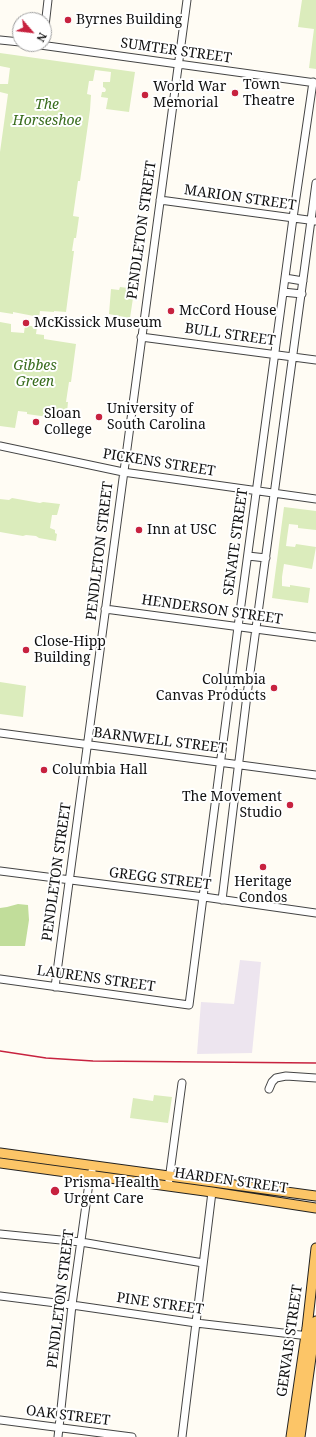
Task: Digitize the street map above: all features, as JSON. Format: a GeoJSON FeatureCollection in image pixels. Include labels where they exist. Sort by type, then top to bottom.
{"type":"FeatureCollection","features":[{"type":"Feature","properties":{"kind":"main road","name":"HARDEN STREET"},"geometry":{"type":"LineString","coordinates":[[0,1153],[316,1196]]}},
{"type":"Feature","properties":{"kind":"main road","name":"HARDEN STREET"},"geometry":{"type":"LineString","coordinates":[[0,1163],[316,1208]]}},
{"type":"Feature","properties":{"kind":"main road","name":"GERVAIS STREET"},"geometry":{"type":"LineString","coordinates":[[300,1437],[312,1336],[316,1248]]}},
{"type":"Feature","properties":{"kind":"main road","name":"GERVAIS STREET"},"geometry":{"type":"LineString","coordinates":[[291,1437],[316,1321]]}},
{"type":"Feature","properties":{"kind":"street"},"geometry":{"type":"LineString","coordinates":[[47,12],[48,0]]}},
{"type":"Feature","properties":{"kind":"street","name":"PENDLETON STREET"},"geometry":{"type":"LineString","coordinates":[[55,987],[187,0]]}},
{"type":"Feature","properties":{"kind":"street"},"geometry":{"type":"LineString","coordinates":[[0,40],[12,41]]}},
{"type":"Feature","properties":{"kind":"street","name":"SUMTER STREET"},"geometry":{"type":"LineString","coordinates":[[52,46],[314,82]]}},
{"type":"Feature","properties":{"kind":"street","name":"SENATE STREET"},"geometry":{"type":"LineString","coordinates":[[189,1005],[256,491],[293,218],[312,113],[314,82]]}},
{"type":"Feature","properties":{"kind":"street"},"geometry":{"type":"LineString","coordinates":[[222,900],[256,629],[303,281],[314,221],[316,183]]}},
{"type":"Feature","properties":{"kind":"street","name":"MARION STREET"},"geometry":{"type":"LineString","coordinates":[[160,200],[314,221]]}},
{"type":"Feature","properties":{"kind":"street"},"geometry":{"type":"LineString","coordinates":[[285,278],[303,281]]}},
{"type":"Feature","properties":{"kind":"street"},"geometry":{"type":"LineString","coordinates":[[283,292],[302,294]]}},
{"type":"Feature","properties":{"kind":"street","name":"BULL STREET"},"geometry":{"type":"LineString","coordinates":[[141,336],[316,360]]}},
{"type":"Feature","properties":{"kind":"street","name":"PICKENS STREET"},"geometry":{"type":"LineString","coordinates":[[0,446],[123,472],[316,499]]}},
{"type":"Feature","properties":{"kind":"street"},"geometry":{"type":"LineString","coordinates":[[248,556],[266,558]]}},
{"type":"Feature","properties":{"kind":"street","name":"HENDERSON STREET"},"geometry":{"type":"LineString","coordinates":[[105,609],[316,637]]}},
{"type":"Feature","properties":{"kind":"street"},"geometry":{"type":"LineString","coordinates":[[229,693],[248,695]]}},
{"type":"Feature","properties":{"kind":"street","name":"BARNWELL STREET"},"geometry":{"type":"LineString","coordinates":[[0,733],[316,775]]}},
{"type":"Feature","properties":{"kind":"street","name":"GREGG STREET"},"geometry":{"type":"LineString","coordinates":[[0,871],[316,913]]}},
{"type":"Feature","properties":{"kind":"street","name":"LAURENS STREET"},"geometry":{"type":"LineString","coordinates":[[0,979],[189,1005]]}},
{"type":"Feature","properties":{"kind":"street"},"geometry":{"type":"LineString","coordinates":[[269,1088],[276,1078],[286,1076],[316,1078]]}},
{"type":"Feature","properties":{"kind":"street"},"geometry":{"type":"LineString","coordinates":[[168,1186],[182,1083]]}},
{"type":"Feature","properties":{"kind":"street","name":"PENDLETON STREET"},"geometry":{"type":"LineString","coordinates":[[58,1437],[72,1305],[90,1175],[94,1166]]}},
{"type":"Feature","properties":{"kind":"street"},"geometry":{"type":"LineString","coordinates":[[182,1437],[212,1192]]}},
{"type":"Feature","properties":{"kind":"street"},"geometry":{"type":"LineString","coordinates":[[0,1234],[81,1242],[203,1263]]}},
{"type":"Feature","properties":{"kind":"street","name":"PINE STREET"},"geometry":{"type":"LineString","coordinates":[[0,1296],[196,1323],[312,1336]]}},
{"type":"Feature","properties":{"kind":"street","name":"OAK STREET"},"geometry":{"type":"LineString","coordinates":[[0,1420],[132,1437]]}},
{"type":"Feature","properties":{"kind":"shaded area"},"geometry":{"type":"Polygon","coordinates":[[[240,960],[261,962],[252,1053],[197,1054],[201,1002],[234,1004],[240,960]]]}},
{"type":"Feature","properties":{"kind":"green space"},"geometry":{"type":"Polygon","coordinates":[[[302,0],[316,0],[316,69],[309,68],[314,29],[298,27],[302,0]]]}},
{"type":"Feature","properties":{"kind":"green space","name":"The Horseshoe"},"geometry":{"type":"Polygon","coordinates":[[[0,53],[135,72],[129,112],[106,109],[108,98],[101,97],[102,92],[105,92],[106,90],[103,87],[103,82],[110,82],[111,72],[95,70],[93,81],[89,81],[87,94],[91,95],[90,110],[80,181],[78,181],[73,216],[79,217],[76,238],[74,238],[72,251],[74,251],[66,312],[40,311],[39,317],[13,312],[13,314],[0,312],[0,152],[8,94],[0,92],[0,84],[8,84],[10,68],[0,66],[0,53]]]}},
{"type":"Feature","properties":{"kind":"green space"},"geometry":{"type":"Polygon","coordinates":[[[120,287],[128,288],[127,297],[133,298],[130,318],[109,314],[111,289],[119,290],[120,287]]]}},
{"type":"Feature","properties":{"kind":"green space","name":"Gibbes Green"},"geometry":{"type":"Polygon","coordinates":[[[0,322],[11,324],[11,332],[24,333],[25,325],[37,327],[36,334],[44,335],[44,339],[76,344],[71,382],[69,382],[66,402],[68,402],[67,412],[57,417],[48,415],[48,417],[18,411],[15,428],[0,426],[0,322]]]}},
{"type":"Feature","properties":{"kind":"green space"},"geometry":{"type":"Polygon","coordinates":[[[12,498],[40,503],[60,504],[57,515],[52,515],[50,528],[55,530],[55,533],[57,534],[56,541],[39,538],[36,536],[23,536],[0,532],[0,499],[9,500],[12,498]]]}},
{"type":"Feature","properties":{"kind":"green space"},"geometry":{"type":"Polygon","coordinates":[[[284,507],[316,511],[316,530],[298,528],[298,525],[289,524],[286,546],[295,547],[296,544],[316,547],[312,569],[284,564],[282,577],[282,586],[290,587],[290,585],[310,588],[308,603],[272,598],[284,507]]]}},
{"type":"Feature","properties":{"kind":"green space"},"geometry":{"type":"Polygon","coordinates":[[[0,682],[26,686],[23,717],[0,714],[0,682]]]}},
{"type":"Feature","properties":{"kind":"green space"},"geometry":{"type":"Polygon","coordinates":[[[18,904],[28,905],[29,920],[25,946],[0,946],[0,908],[18,904]]]}},
{"type":"Feature","properties":{"kind":"green space"},"geometry":{"type":"Polygon","coordinates":[[[154,1095],[172,1097],[168,1123],[130,1118],[133,1098],[153,1101],[154,1095]]]}},
{"type":"Feature","properties":{"kind":"railway"},"geometry":{"type":"LineString","coordinates":[[0,1051],[46,1058],[93,1061],[316,1063]]}},
{"type":"Feature","properties":{"kind":"place","name":"Byrnes Building"},"geometry":{"type":"Point","coordinates":[68,20]}},
{"type":"Feature","properties":{"kind":"place","name":"Town Theatre"},"geometry":{"type":"Point","coordinates":[235,93]}},
{"type":"Feature","properties":{"kind":"place","name":"World War Memorial"},"geometry":{"type":"Point","coordinates":[145,95]}},
{"type":"Feature","properties":{"kind":"place","name":"McCord House"},"geometry":{"type":"Point","coordinates":[171,311]}},
{"type":"Feature","properties":{"kind":"place","name":"McKissick Museum"},"geometry":{"type":"Point","coordinates":[26,323]}},
{"type":"Feature","properties":{"kind":"place","name":"University of South Carolina"},"geometry":{"type":"Point","coordinates":[99,417]}},
{"type":"Feature","properties":{"kind":"place","name":"Sloan College"},"geometry":{"type":"Point","coordinates":[36,422]}},
{"type":"Feature","properties":{"kind":"place","name":"Inn at USC"},"geometry":{"type":"Point","coordinates":[139,530]}},
{"type":"Feature","properties":{"kind":"place","name":"Close-Hipp Building"},"geometry":{"type":"Point","coordinates":[26,650]}},
{"type":"Feature","properties":{"kind":"place","name":"Columbia Canvas Products"},"geometry":{"type":"Point","coordinates":[274,688]}},
{"type":"Feature","properties":{"kind":"place","name":"Columbia Hall"},"geometry":{"type":"Point","coordinates":[44,770]}},
{"type":"Feature","properties":{"kind":"place","name":"The Movement Studio"},"geometry":{"type":"Point","coordinates":[290,805]}},
{"type":"Feature","properties":{"kind":"place","name":"Heritage Condos"},"geometry":{"type":"Point","coordinates":[263,867]}},
{"type":"Feature","properties":{"kind":"place","name":"Prisma Health Urgent Care"},"geometry":{"type":"Point","coordinates":[55,1191]}}]}
